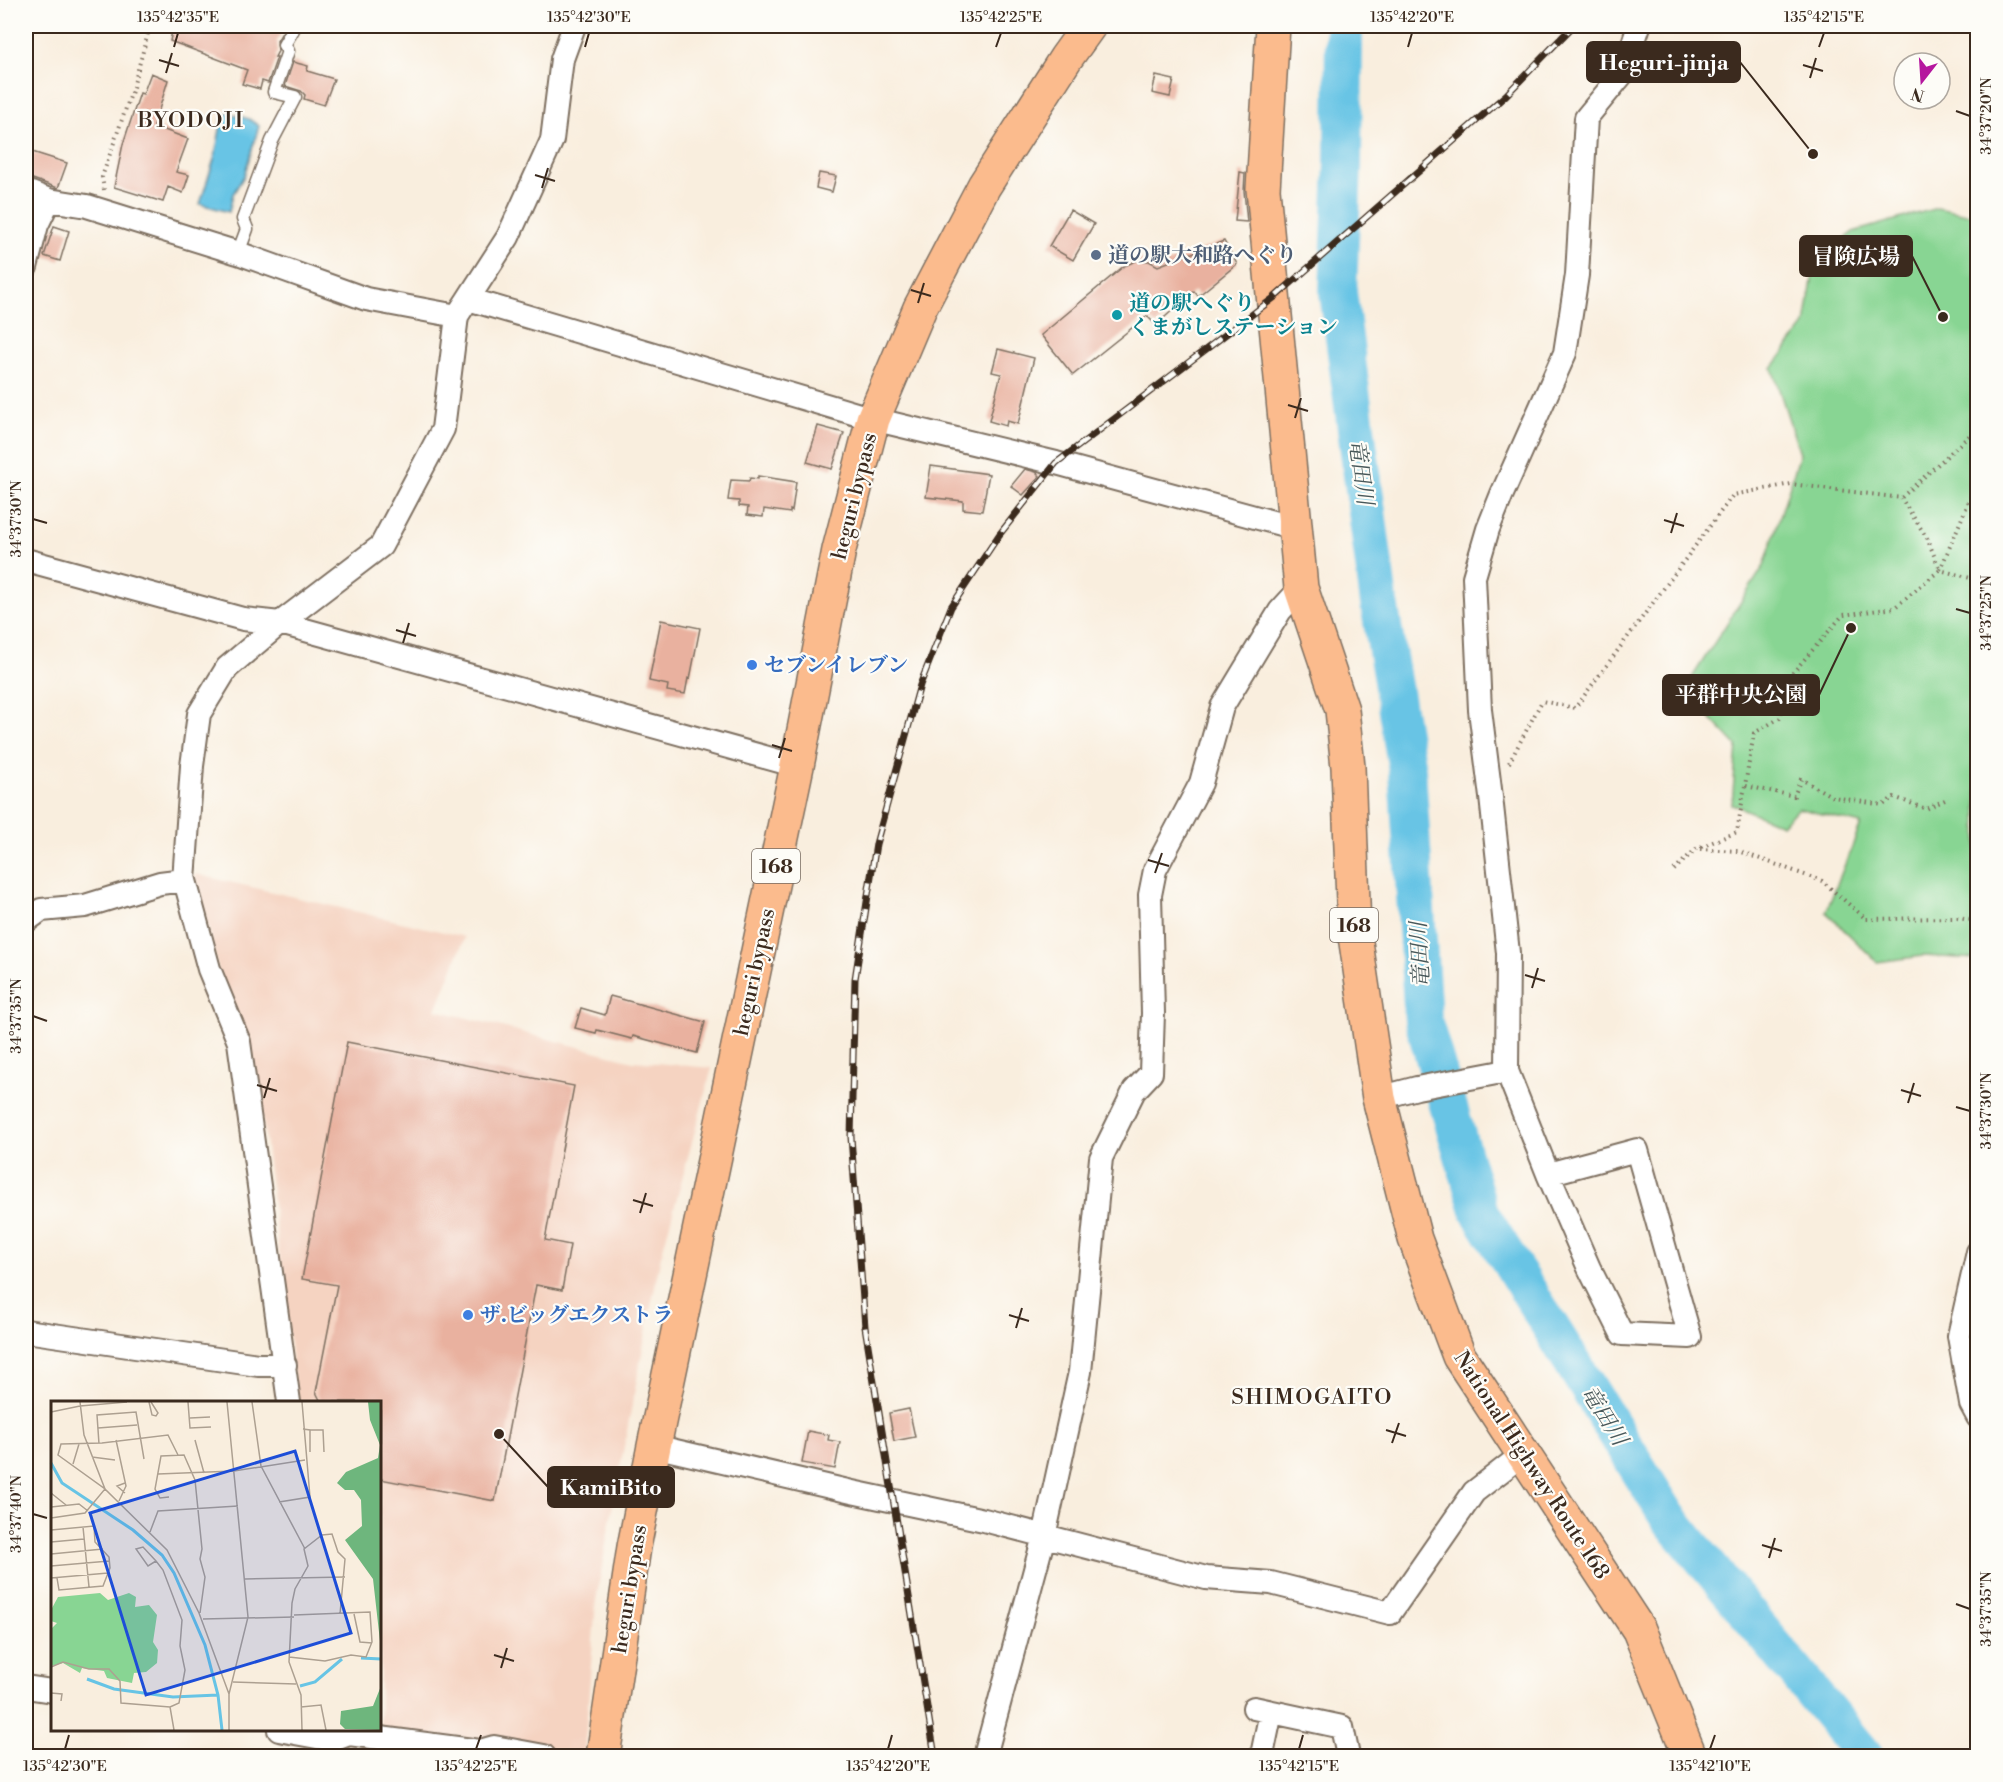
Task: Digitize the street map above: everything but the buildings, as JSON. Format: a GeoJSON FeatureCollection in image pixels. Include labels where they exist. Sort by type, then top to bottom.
{"type":"FeatureCollection","features":[{"type":"Feature","properties":{"kind":"highway","name":"heguri bypass"},"geometry":{"type":"LineString","coordinates":[[603,1756],[634,1547],[654,1446],[797,766],[839,550],[873,419],[920,308],[984,186],[1089,26]]}},
{"type":"Feature","properties":{"kind":"highway","name":"National Highway Route 168"},"geometry":{"type":"LineString","coordinates":[[1274,26],[1263,189],[1295,528],[1301,588],[1342,710],[1347,767],[1354,929],[1379,1098],[1415,1239],[1459,1356],[1639,1630],[1689,1756]]}},
{"type":"Feature","properties":{"kind":"street"},"geometry":{"type":"LineString","coordinates":[[289,1401],[239,1042],[209,969],[184,877],[199,714],[226,668],[280,623],[381,546],[443,429],[462,308],[508,237],[552,140],[562,59],[574,26]]}},
{"type":"Feature","properties":{"kind":"street"},"geometry":{"type":"LineString","coordinates":[[1548,1174],[1637,1150],[1690,1337],[1622,1334],[1589,1268],[1548,1174],[1507,1071],[1508,953],[1480,710],[1474,577],[1488,529],[1502,494],[1564,353],[1577,275],[1586,118],[1623,73],[1639,26]]}},
{"type":"Feature","properties":{"kind":"street"},"geometry":{"type":"LineString","coordinates":[[26,190],[49,200],[87,206],[238,253],[366,299],[462,308],[873,419],[1067,466],[1295,528]]}},
{"type":"Feature","properties":{"kind":"street"},"geometry":{"type":"LineString","coordinates":[[26,267],[37,225],[49,200]]}},
{"type":"Feature","properties":{"kind":"street"},"geometry":{"type":"LineString","coordinates":[[26,560],[243,619],[280,623],[797,766]]}},
{"type":"Feature","properties":{"kind":"street"},"geometry":{"type":"LineString","coordinates":[[985,1756],[1044,1536],[1080,1372],[1101,1158],[1134,1091],[1151,1073],[1153,1013],[1150,894],[1155,870],[1201,783],[1222,707],[1280,611],[1301,588]]}},
{"type":"Feature","properties":{"kind":"street"},"geometry":{"type":"LineString","coordinates":[[26,921],[41,910],[86,906],[160,883],[184,880],[184,877]]}},
{"type":"Feature","properties":{"kind":"street"},"geometry":{"type":"LineString","coordinates":[[1379,1098],[1417,1088],[1507,1071]]}},
{"type":"Feature","properties":{"kind":"street"},"geometry":{"type":"LineString","coordinates":[[1977,1252],[1972,1307],[1959,1336],[1971,1404],[1977,1417]]}},
{"type":"Feature","properties":{"kind":"street"},"geometry":{"type":"LineString","coordinates":[[26,1331],[258,1365],[285,1365]]}},
{"type":"Feature","properties":{"kind":"street"},"geometry":{"type":"LineString","coordinates":[[654,1446],[984,1520],[1206,1578],[1271,1583],[1390,1613],[1474,1492],[1523,1454]]}},
{"type":"Feature","properties":{"kind":"street"},"geometry":{"type":"LineString","coordinates":[[26,1687],[51,1691]]}},
{"type":"Feature","properties":{"kind":"street"},"geometry":{"type":"LineString","coordinates":[[1262,1755],[1262,1710],[1342,1727],[1348,1756]]}},
{"type":"Feature","properties":{"kind":"street"},"geometry":{"type":"LineString","coordinates":[[284,1731],[333,1740],[480,1751],[494,1747],[544,1756]]}},
{"type":"Feature","properties":{"kind":"lane"},"geometry":{"type":"LineString","coordinates":[[238,253],[247,229],[243,219],[272,141],[295,97],[274,92],[288,51],[284,45],[295,26]]}},
{"type":"Feature","properties":{"kind":"path"},"geometry":{"type":"LineString","coordinates":[[87,206],[105,197],[102,177],[132,91],[150,26]]}},
{"type":"Feature","properties":{"kind":"path"},"geometry":{"type":"LineString","coordinates":[[1491,797],[1542,701],[1575,708],[1733,495],[1791,484],[1901,498],[1971,434],[1977,433]]}},
{"type":"Feature","properties":{"kind":"path"},"geometry":{"type":"LineString","coordinates":[[1674,870],[1696,849],[1737,832],[1754,733],[1780,718],[1790,676],[1843,615],[1894,608],[1941,570],[1977,480]]}},
{"type":"Feature","properties":{"kind":"path"},"geometry":{"type":"LineString","coordinates":[[1901,498],[1927,538],[1941,570]]}},
{"type":"Feature","properties":{"kind":"path"},"geometry":{"type":"LineString","coordinates":[[1941,570],[1977,580]]}},
{"type":"Feature","properties":{"kind":"path"},"geometry":{"type":"LineString","coordinates":[[1746,786],[1794,796],[1801,779],[1833,797],[1883,805],[1894,797],[1926,809],[1949,798]]}},
{"type":"Feature","properties":{"kind":"path"},"geometry":{"type":"LineString","coordinates":[[1696,849],[1738,851],[1822,881],[1866,919],[1957,918],[1977,921]]}},
{"type":"Feature","properties":{"kind":"shaded area","name":"ザ.ビッグエクストラ"},"geometry":{"type":"Polygon","coordinates":[[[195,874],[465,937],[436,1010],[633,1061],[712,1068],[660,1260],[614,1498],[596,1601],[584,1754],[484,1738],[481,1748],[381,1730],[381,1401],[297,1401],[259,1087],[233,1004],[218,970],[195,874]]]}},
{"type":"Feature","properties":{"kind":"green space"},"geometry":{"type":"Polygon","coordinates":[[[1937,208],[1977,216],[1977,959],[1923,956],[1877,962],[1826,912],[1861,824],[1798,808],[1782,825],[1732,804],[1737,746],[1684,690],[1764,566],[1800,454],[1772,368],[1805,325],[1815,261],[1853,232],[1937,208]]]}},
{"type":"Feature","properties":{"kind":"water"},"geometry":{"type":"Polygon","coordinates":[[[228,113],[249,119],[259,126],[244,176],[233,194],[229,212],[200,204],[215,156],[222,119],[228,113]]]}},
{"type":"Feature","properties":{"kind":"waterway","name":"竜田川"},"geometry":{"type":"LineString","coordinates":[[1344,26],[1343,163],[1338,292],[1379,603],[1407,770],[1423,1020],[1480,1213],[1668,1517],[1865,1756]]}},
{"type":"Feature","properties":{"kind":"railway"},"geometry":{"type":"LineString","coordinates":[[935,1756],[865,1327],[851,1137],[855,979],[876,844],[920,685],[951,607],[999,535],[1056,463],[1275,297],[1506,95],[1573,26]]}},
{"type":"Feature","properties":{"kind":"place","name":"Heguri-jinja"},"geometry":{"type":"Point","coordinates":[1813,154]}},
{"type":"Feature","properties":{"kind":"place","name":"道の駅大和路へぐり"},"geometry":{"type":"Point","coordinates":[1096,255]}},
{"type":"Feature","properties":{"kind":"place","name":"道の駅へぐり くまがしステーション"},"geometry":{"type":"Point","coordinates":[1117,315]}},
{"type":"Feature","properties":{"kind":"place","name":"冒険広場"},"geometry":{"type":"Point","coordinates":[1943,317]}},
{"type":"Feature","properties":{"kind":"place","name":"平群中央公園"},"geometry":{"type":"Point","coordinates":[1851,628]}},
{"type":"Feature","properties":{"kind":"place","name":"セブンイレブン"},"geometry":{"type":"Point","coordinates":[752,665]}},
{"type":"Feature","properties":{"kind":"place","name":"ザ.ビッグエクストラ"},"geometry":{"type":"Point","coordinates":[468,1315]}},
{"type":"Feature","properties":{"kind":"place","name":"KamiBito"},"geometry":{"type":"Point","coordinates":[499,1434]}},
{"type":"Feature","properties":{"kind":"district","name":"BYODOJI"},"geometry":{"type":"Point","coordinates":[191,119]}},
{"type":"Feature","properties":{"kind":"district","name":"SHIMOGAITO"},"geometry":{"type":"Point","coordinates":[1312,1396]}}]}
